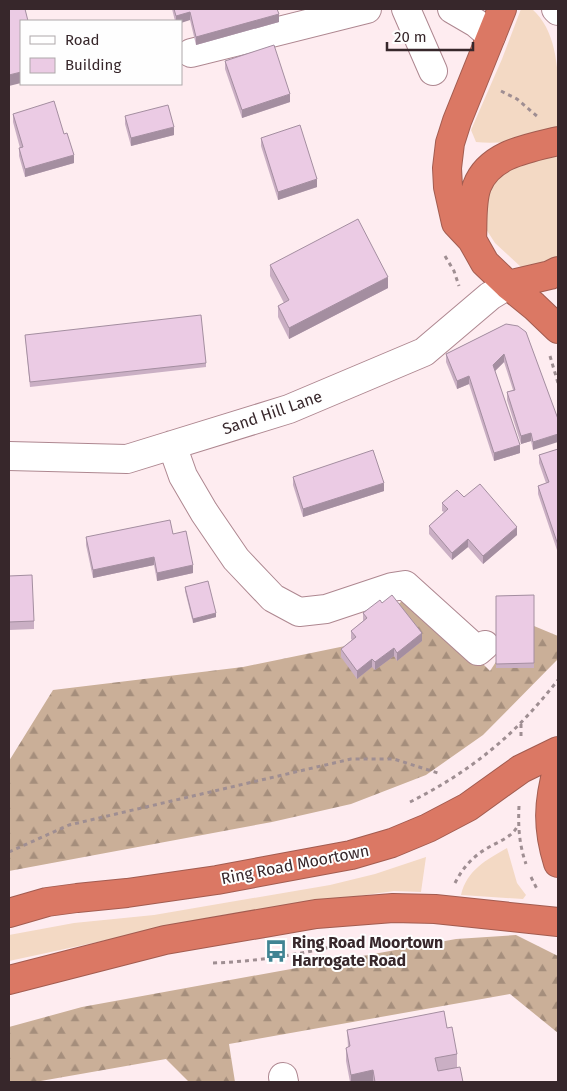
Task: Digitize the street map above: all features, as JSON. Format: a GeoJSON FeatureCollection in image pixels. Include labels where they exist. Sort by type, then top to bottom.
{"type":"FeatureCollection","features":[{"type":"Feature","properties":{"kind":"highway"},"geometry":{"type":"LineString","coordinates":[[502,9],[456,120],[450,143],[448,187],[456,223],[472,240],[485,263],[558,329]]}},
{"type":"Feature","properties":{"kind":"highway"},"geometry":{"type":"LineString","coordinates":[[472,240],[476,187],[485,171],[498,160],[525,149],[558,141]]}},
{"type":"Feature","properties":{"kind":"highway"},"geometry":{"type":"LineString","coordinates":[[508,285],[550,275],[558,271]]}},
{"type":"Feature","properties":{"kind":"highway","name":"Ring Road Moortown"},"geometry":{"type":"LineString","coordinates":[[9,912],[47,902],[217,880],[351,855],[392,843],[428,828],[468,807],[521,769],[558,751]]}},
{"type":"Feature","properties":{"kind":"highway"},"geometry":{"type":"LineString","coordinates":[[558,767],[549,812],[550,834],[558,863]]}},
{"type":"Feature","properties":{"kind":"highway"},"geometry":{"type":"LineString","coordinates":[[9,980],[165,940],[316,914],[393,908],[435,910],[558,922]]}},
{"type":"Feature","properties":{"kind":"street"},"geometry":{"type":"LineString","coordinates":[[191,53],[367,9]]}},
{"type":"Feature","properties":{"kind":"street"},"geometry":{"type":"LineString","coordinates":[[406,9],[433,70]]}},
{"type":"Feature","properties":{"kind":"street"},"geometry":{"type":"LineString","coordinates":[[452,9],[491,36]]}},
{"type":"Feature","properties":{"kind":"street","name":"Sand Hill Lane"},"geometry":{"type":"LineString","coordinates":[[9,456],[127,459],[289,408],[424,352],[490,296],[508,285]]}},
{"type":"Feature","properties":{"kind":"street"},"geometry":{"type":"LineString","coordinates":[[172,445],[183,476],[204,512],[236,560],[273,598],[299,612],[326,608],[392,587],[405,585],[478,652],[485,645]]}},
{"type":"Feature","properties":{"kind":"path"},"geometry":{"type":"LineString","coordinates":[[495,88],[517,99],[538,117],[544,118]]}},
{"type":"Feature","properties":{"kind":"path"},"geometry":{"type":"LineString","coordinates":[[408,803],[429,792],[491,750],[535,708],[558,680]]}},
{"type":"Feature","properties":{"kind":"path"},"geometry":{"type":"LineString","coordinates":[[9,852],[69,825],[351,759],[394,759],[441,774]]}},
{"type":"Feature","properties":{"kind":"path"},"geometry":{"type":"LineString","coordinates":[[454,889],[455,882],[468,863],[484,850],[513,834],[518,826]]}},
{"type":"Feature","properties":{"kind":"path"},"geometry":{"type":"LineString","coordinates":[[205,963],[251,961],[290,956],[361,940]]}},
{"type":"Feature","properties":{"kind":"shaded area"},"geometry":{"type":"Polygon","coordinates":[[[521,9],[532,9],[550,35],[557,67],[558,133],[507,142],[476,142],[471,130],[502,59],[521,9]]]}},
{"type":"Feature","properties":{"kind":"shaded area"},"geometry":{"type":"Polygon","coordinates":[[[558,150],[558,257],[548,264],[521,267],[495,243],[484,226],[482,194],[497,169],[558,150]]]}},
{"type":"Feature","properties":{"kind":"shaded area"},"geometry":{"type":"Polygon","coordinates":[[[507,848],[517,883],[526,895],[523,899],[461,895],[464,886],[473,872],[507,848]]]}},
{"type":"Feature","properties":{"kind":"shaded area"},"geometry":{"type":"Polygon","coordinates":[[[426,857],[421,892],[394,891],[223,915],[9,961],[9,935],[74,923],[154,915],[330,885],[375,874],[426,857]]]}},
{"type":"Feature","properties":{"kind":"green space"},"geometry":{"type":"Polygon","coordinates":[[[408,596],[442,623],[490,671],[511,639],[534,626],[558,636],[557,660],[483,735],[426,775],[351,804],[272,822],[9,871],[9,761],[53,690],[243,667],[350,645],[408,596]]]}},
{"type":"Feature","properties":{"kind":"green space"},"geometry":{"type":"Polygon","coordinates":[[[516,935],[558,956],[558,1033],[510,994],[229,1044],[235,1082],[189,1082],[166,1059],[35,1082],[9,1082],[9,1027],[82,1007],[456,939],[516,935]]]}},
{"type":"Feature","properties":{"kind":"building"},"geometry":{"type":"Polygon","coordinates":[[[9,9],[25,9],[28,20],[20,20],[20,72],[9,75],[9,9]]]}},
{"type":"Feature","properties":{"kind":"building"},"geometry":{"type":"Polygon","coordinates":[[[174,9],[277,9],[279,14],[196,37],[190,12],[176,16],[174,9]]]}},
{"type":"Feature","properties":{"kind":"building"},"geometry":{"type":"Polygon","coordinates":[[[274,45],[290,94],[242,110],[225,61],[274,45]]]}},
{"type":"Feature","properties":{"kind":"building"},"geometry":{"type":"Polygon","coordinates":[[[54,101],[64,134],[67,133],[74,155],[25,169],[19,148],[23,147],[13,114],[54,101]]]}},
{"type":"Feature","properties":{"kind":"building"},"geometry":{"type":"Polygon","coordinates":[[[168,105],[174,127],[131,138],[125,116],[168,105]]]}},
{"type":"Feature","properties":{"kind":"building"},"geometry":{"type":"Polygon","coordinates":[[[300,125],[317,179],[278,192],[261,138],[300,125]]]}},
{"type":"Feature","properties":{"kind":"building"},"geometry":{"type":"Polygon","coordinates":[[[358,219],[388,277],[289,328],[278,306],[289,300],[270,265],[358,219]]]}},
{"type":"Feature","properties":{"kind":"building"},"geometry":{"type":"Polygon","coordinates":[[[201,315],[206,363],[30,382],[25,335],[201,315]]]}},
{"type":"Feature","properties":{"kind":"building"},"geometry":{"type":"Polygon","coordinates":[[[506,324],[518,326],[526,332],[558,419],[558,434],[533,442],[531,433],[521,436],[507,392],[515,390],[504,354],[493,365],[520,445],[494,453],[469,376],[457,381],[446,354],[506,324]]]}},
{"type":"Feature","properties":{"kind":"building"},"geometry":{"type":"Polygon","coordinates":[[[558,449],[558,545],[538,486],[549,482],[539,455],[558,449]]]}},
{"type":"Feature","properties":{"kind":"building"},"geometry":{"type":"Polygon","coordinates":[[[373,450],[384,483],[303,509],[293,477],[373,450]]]}},
{"type":"Feature","properties":{"kind":"building"},"geometry":{"type":"Polygon","coordinates":[[[480,484],[517,527],[483,556],[468,539],[452,553],[429,526],[448,509],[442,503],[457,490],[464,497],[480,484]]]}},
{"type":"Feature","properties":{"kind":"building"},"geometry":{"type":"Polygon","coordinates":[[[170,520],[173,534],[186,531],[193,565],[157,573],[154,557],[93,570],[86,537],[170,520]]]}},
{"type":"Feature","properties":{"kind":"building"},"geometry":{"type":"Polygon","coordinates":[[[32,575],[34,621],[9,622],[9,576],[32,575]]]}},
{"type":"Feature","properties":{"kind":"building"},"geometry":{"type":"Polygon","coordinates":[[[208,581],[216,613],[193,619],[185,587],[208,581]]]}},
{"type":"Feature","properties":{"kind":"building"},"geometry":{"type":"Polygon","coordinates":[[[392,595],[422,633],[397,653],[394,648],[375,662],[372,659],[357,671],[341,649],[356,637],[351,631],[367,618],[363,613],[380,600],[382,603],[392,595]]]}},
{"type":"Feature","properties":{"kind":"building"},"geometry":{"type":"Polygon","coordinates":[[[534,595],[534,663],[496,664],[496,596],[534,595]]]}},
{"type":"Feature","properties":{"kind":"building"},"geometry":{"type":"Polygon","coordinates":[[[444,1011],[447,1028],[452,1027],[457,1054],[435,1058],[438,1071],[460,1067],[463,1082],[375,1082],[373,1070],[351,1075],[346,1048],[350,1046],[347,1030],[444,1011]]]}},
{"type":"Feature","properties":{"kind":"place","name":"Ring Road Moortown Harrogate Road"},"geometry":{"type":"Point","coordinates":[276,951]}}]}
